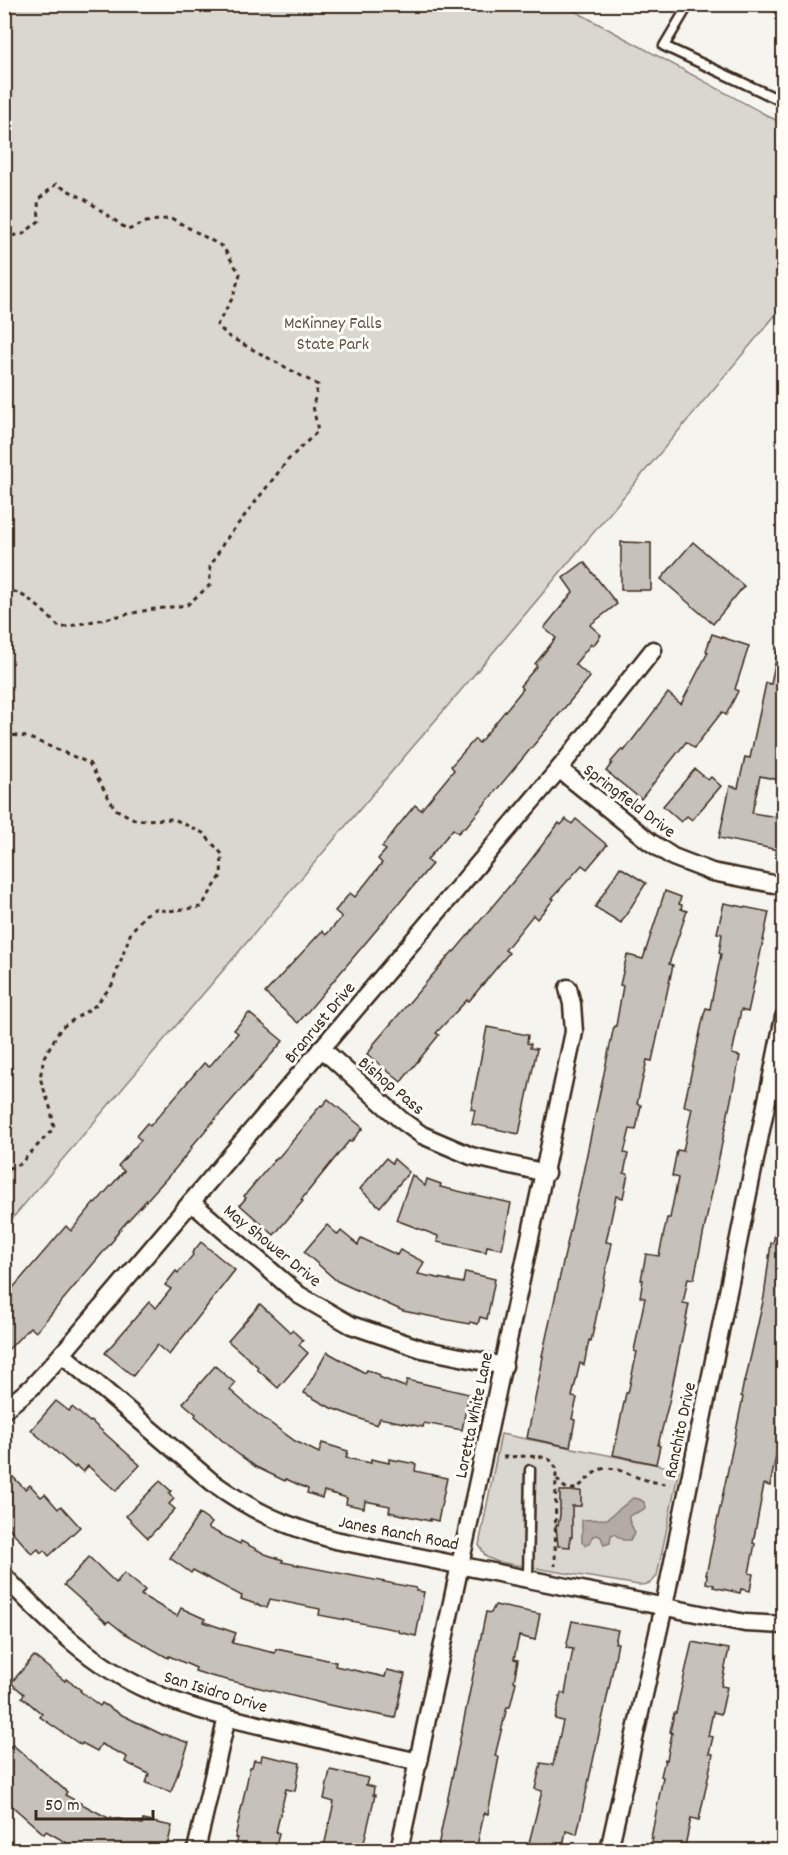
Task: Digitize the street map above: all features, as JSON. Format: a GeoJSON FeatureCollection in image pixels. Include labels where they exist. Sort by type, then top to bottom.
{"type":"FeatureCollection","features":[{"type":"Feature","properties":{"kind":"street","name":"Branrust Drive"},"geometry":{"type":"LineString","coordinates":[[4,1410],[32,1387],[62,1354],[559,769],[653,650]]}},
{"type":"Feature","properties":{"kind":"street","name":"Springfield Drive"},"geometry":{"type":"LineString","coordinates":[[559,769],[650,842],[673,857],[712,872],[783,886]]}},
{"type":"Feature","properties":{"kind":"street","name":"Loretta White Lane"},"geometry":{"type":"LineString","coordinates":[[399,1851],[546,1173],[574,1032],[572,1004],[568,988]]}},
{"type":"Feature","properties":{"kind":"street","name":"Ranchito Drive"},"geometry":{"type":"LineString","coordinates":[[609,1851],[664,1606],[783,1017]]}},
{"type":"Feature","properties":{"kind":"street","name":"Bishop Pass"},"geometry":{"type":"LineString","coordinates":[[321,1048],[401,1120],[422,1135],[471,1156],[546,1173]]}},
{"type":"Feature","properties":{"kind":"street","name":"May Shower Drive"},"geometry":{"type":"LineString","coordinates":[[191,1202],[299,1295],[351,1325],[422,1349],[504,1366]]}},
{"type":"Feature","properties":{"kind":"street","name":"Janes Ranch Road"},"geometry":{"type":"LineString","coordinates":[[62,1354],[212,1482],[260,1514],[335,1540],[746,1623],[783,1626]]}},
{"type":"Feature","properties":{"kind":"street","name":"San Isidro Drive"},"geometry":{"type":"LineString","coordinates":[[4,1576],[48,1622],[80,1648],[148,1691],[187,1706],[226,1717],[418,1762]]}},
{"type":"Feature","properties":{"kind":"street"},"geometry":{"type":"LineString","coordinates":[[196,1851],[226,1717]]}},
{"type":"Feature","properties":{"kind":"lane"},"geometry":{"type":"LineString","coordinates":[[689,4],[664,46],[783,102]]}},
{"type":"Feature","properties":{"kind":"lane"},"geometry":{"type":"LineString","coordinates":[[528,1578],[530,1470]]}},
{"type":"Feature","properties":{"kind":"path"},"geometry":{"type":"LineString","coordinates":[[4,237],[23,234],[39,221],[38,200],[56,184],[88,201],[128,230],[146,222],[171,218],[223,247],[240,274],[233,297],[217,325],[228,336],[318,385],[313,406],[318,431],[288,460],[236,526],[210,567],[210,585],[187,605],[148,610],[60,628],[38,607],[16,591],[4,589]]}},
{"type":"Feature","properties":{"kind":"path"},"geometry":{"type":"LineString","coordinates":[[4,734],[27,737],[88,763],[116,809],[136,820],[174,819],[203,833],[222,854],[221,876],[201,907],[168,911],[155,909],[145,915],[131,932],[112,985],[96,1005],[61,1028],[44,1057],[40,1078],[51,1110],[54,1128],[20,1164],[4,1170]]}},
{"type":"Feature","properties":{"kind":"path"},"geometry":{"type":"LineString","coordinates":[[503,1457],[543,1457],[551,1460],[556,1468],[555,1566]]}},
{"type":"Feature","properties":{"kind":"path"},"geometry":{"type":"LineString","coordinates":[[556,1478],[561,1485],[567,1488],[579,1488],[596,1472],[611,1468],[644,1480],[670,1485]]}},
{"type":"Feature","properties":{"kind":"green space","name":"McKinney Falls State Park"},"geometry":{"type":"Polygon","coordinates":[[[536,4],[573,10],[783,124],[783,306],[507,636],[5,1227],[5,5],[536,4]]]}},
{"type":"Feature","properties":{"kind":"green space"},"geometry":{"type":"Polygon","coordinates":[[[501,1434],[679,1469],[657,1576],[647,1584],[639,1585],[498,1562],[486,1557],[479,1545],[501,1434]]]}},
{"type":"Feature","properties":{"kind":"shaded area"},"geometry":{"type":"Polygon","coordinates":[[[633,1498],[644,1502],[645,1508],[629,1516],[635,1533],[630,1540],[623,1540],[614,1534],[611,1535],[610,1543],[604,1545],[601,1537],[597,1535],[585,1545],[582,1542],[582,1520],[607,1519],[633,1498]]]}},
{"type":"Feature","properties":{"kind":"building"},"geometry":{"type":"Polygon","coordinates":[[[621,542],[651,543],[651,590],[621,590],[621,542]]]}},
{"type":"Feature","properties":{"kind":"building"},"geometry":{"type":"Polygon","coordinates":[[[693,542],[744,586],[713,624],[661,579],[693,542]]]}},
{"type":"Feature","properties":{"kind":"building"},"geometry":{"type":"Polygon","coordinates":[[[584,562],[617,604],[590,625],[601,635],[575,664],[590,677],[465,828],[458,833],[453,829],[427,860],[432,864],[298,1023],[265,993],[322,931],[326,935],[342,917],[335,911],[350,893],[355,897],[382,863],[378,859],[386,850],[382,847],[398,826],[415,805],[421,810],[454,770],[451,766],[475,739],[479,743],[523,689],[520,686],[556,638],[544,628],[573,592],[563,578],[584,562]]]}},
{"type":"Feature","properties":{"kind":"building"},"geometry":{"type":"Polygon","coordinates":[[[712,634],[749,646],[735,689],[738,691],[726,715],[722,712],[694,748],[686,742],[641,799],[606,771],[668,693],[681,704],[708,652],[706,651],[712,634]]]}},
{"type":"Feature","properties":{"kind":"building"},"geometry":{"type":"Polygon","coordinates":[[[778,649],[783,650],[783,781],[760,776],[752,813],[783,818],[783,851],[719,838],[730,786],[738,788],[745,757],[750,758],[766,683],[771,684],[778,649]]]}},
{"type":"Feature","properties":{"kind":"building"},"geometry":{"type":"Polygon","coordinates":[[[695,769],[708,780],[711,777],[721,786],[692,820],[687,816],[681,822],[663,806],[695,769]]]}},
{"type":"Feature","properties":{"kind":"building"},"geometry":{"type":"Polygon","coordinates":[[[566,819],[572,824],[576,819],[607,845],[587,869],[582,865],[552,898],[554,899],[537,919],[533,915],[505,950],[509,953],[469,1001],[467,1000],[436,1033],[439,1035],[401,1082],[367,1054],[372,1046],[527,865],[559,823],[561,825],[566,819]]]}},
{"type":"Feature","properties":{"kind":"building"},"geometry":{"type":"Polygon","coordinates":[[[620,867],[646,883],[621,923],[595,907],[620,867]]]}},
{"type":"Feature","properties":{"kind":"building"},"geometry":{"type":"Polygon","coordinates":[[[665,891],[681,897],[679,904],[682,905],[681,909],[687,911],[669,964],[673,965],[652,1061],[647,1060],[637,1104],[641,1105],[636,1130],[630,1129],[624,1153],[628,1154],[624,1173],[628,1174],[623,1198],[616,1196],[606,1242],[612,1243],[593,1332],[584,1365],[580,1363],[572,1397],[577,1398],[572,1419],[575,1420],[570,1447],[527,1438],[542,1356],[614,1026],[616,1026],[623,986],[620,985],[627,955],[643,959],[665,891]]]}},
{"type":"Feature","properties":{"kind":"building"},"geometry":{"type":"Polygon","coordinates":[[[724,903],[769,912],[748,1012],[741,1010],[732,1054],[740,1056],[694,1279],[688,1278],[683,1303],[689,1304],[658,1445],[660,1446],[656,1464],[613,1455],[637,1352],[634,1351],[645,1298],[640,1297],[646,1254],[659,1256],[667,1218],[670,1218],[678,1178],[672,1176],[677,1150],[683,1151],[692,1108],[684,1106],[704,1014],[706,1008],[710,1009],[721,954],[719,953],[722,934],[717,933],[724,903]]]}},
{"type":"Feature","properties":{"kind":"building"},"geometry":{"type":"Polygon","coordinates":[[[249,1013],[283,1041],[191,1147],[175,1169],[122,1227],[36,1332],[30,1327],[4,1354],[4,1282],[12,1289],[66,1226],[71,1231],[124,1171],[118,1166],[141,1140],[136,1136],[147,1123],[150,1126],[204,1063],[209,1067],[238,1033],[234,1030],[249,1013]]]}},
{"type":"Feature","properties":{"kind":"building"},"geometry":{"type":"Polygon","coordinates":[[[487,1027],[528,1035],[527,1043],[531,1044],[530,1048],[537,1049],[519,1134],[472,1124],[475,1110],[471,1109],[487,1027]]]}},
{"type":"Feature","properties":{"kind":"building"},"geometry":{"type":"Polygon","coordinates":[[[328,1099],[363,1128],[351,1142],[349,1141],[274,1235],[240,1205],[246,1198],[244,1196],[328,1099]]]}},
{"type":"Feature","properties":{"kind":"building"},"geometry":{"type":"Polygon","coordinates":[[[386,1158],[392,1163],[394,1159],[409,1172],[380,1207],[360,1189],[386,1158]]]}},
{"type":"Feature","properties":{"kind":"building"},"geometry":{"type":"Polygon","coordinates":[[[412,1175],[425,1186],[427,1179],[441,1184],[440,1187],[511,1203],[502,1249],[487,1246],[486,1252],[437,1242],[438,1236],[396,1220],[412,1175]]]}},
{"type":"Feature","properties":{"kind":"building"},"geometry":{"type":"Polygon","coordinates":[[[778,1220],[783,1220],[783,1421],[770,1486],[764,1484],[749,1573],[753,1574],[750,1591],[741,1589],[740,1593],[713,1587],[714,1585],[706,1583],[706,1575],[743,1397],[741,1396],[744,1381],[764,1297],[771,1243],[773,1243],[778,1220]]]}},
{"type":"Feature","properties":{"kind":"building"},"geometry":{"type":"Polygon","coordinates":[[[327,1225],[338,1235],[341,1231],[358,1245],[361,1238],[397,1255],[400,1250],[424,1262],[418,1274],[463,1283],[465,1272],[495,1279],[487,1319],[480,1317],[478,1324],[470,1322],[469,1324],[403,1311],[337,1281],[304,1252],[327,1225]]]}},
{"type":"Feature","properties":{"kind":"building"},"geometry":{"type":"Polygon","coordinates":[[[201,1242],[235,1270],[169,1355],[157,1345],[133,1376],[105,1353],[149,1302],[156,1308],[171,1289],[165,1285],[176,1271],[178,1273],[201,1242]]]}},
{"type":"Feature","properties":{"kind":"building"},"geometry":{"type":"Polygon","coordinates":[[[260,1304],[290,1332],[292,1330],[303,1340],[299,1345],[308,1353],[278,1388],[228,1341],[260,1304]]]}},
{"type":"Feature","properties":{"kind":"building"},"geometry":{"type":"Polygon","coordinates":[[[327,1352],[365,1373],[367,1370],[405,1387],[407,1380],[469,1394],[462,1430],[424,1423],[423,1427],[380,1418],[377,1425],[331,1408],[304,1393],[327,1352]]]}},
{"type":"Feature","properties":{"kind":"building"},"geometry":{"type":"Polygon","coordinates":[[[215,1366],[235,1383],[230,1390],[255,1412],[295,1441],[319,1453],[322,1443],[348,1451],[346,1458],[371,1463],[371,1459],[389,1463],[389,1459],[416,1464],[415,1471],[447,1478],[438,1521],[389,1512],[390,1506],[365,1501],[364,1508],[346,1504],[347,1498],[324,1491],[322,1498],[307,1493],[308,1489],[256,1467],[234,1451],[183,1403],[215,1366]]]}},
{"type":"Feature","properties":{"kind":"building"},"geometry":{"type":"Polygon","coordinates":[[[56,1401],[69,1411],[72,1407],[91,1421],[140,1465],[116,1491],[88,1466],[83,1472],[76,1466],[75,1468],[31,1430],[56,1401]]]}},
{"type":"Feature","properties":{"kind":"building"},"geometry":{"type":"Polygon","coordinates":[[[4,1468],[25,1489],[30,1485],[41,1497],[45,1494],[58,1509],[61,1506],[80,1527],[49,1556],[44,1550],[41,1553],[38,1549],[32,1554],[4,1522],[4,1468]]]}},
{"type":"Feature","properties":{"kind":"building"},"geometry":{"type":"Polygon","coordinates":[[[160,1481],[171,1491],[169,1493],[174,1499],[169,1504],[175,1509],[148,1538],[126,1516],[160,1481]]]}},
{"type":"Feature","properties":{"kind":"building"},"geometry":{"type":"Polygon","coordinates":[[[560,1491],[581,1491],[581,1506],[572,1506],[570,1547],[558,1546],[556,1525],[558,1525],[560,1516],[560,1491]]]}},
{"type":"Feature","properties":{"kind":"building"},"geometry":{"type":"Polygon","coordinates":[[[199,1514],[212,1523],[208,1528],[240,1544],[241,1541],[265,1554],[283,1560],[282,1562],[416,1588],[416,1591],[424,1592],[416,1636],[398,1632],[398,1630],[319,1615],[320,1609],[270,1599],[267,1608],[241,1599],[242,1596],[193,1570],[191,1573],[170,1558],[199,1514]]]}},
{"type":"Feature","properties":{"kind":"building"},"geometry":{"type":"Polygon","coordinates":[[[89,1557],[116,1583],[124,1573],[145,1590],[141,1595],[177,1616],[181,1608],[205,1619],[204,1622],[236,1633],[232,1643],[275,1653],[276,1649],[310,1656],[336,1662],[335,1666],[385,1677],[387,1670],[405,1674],[395,1718],[329,1705],[211,1676],[195,1671],[196,1668],[169,1656],[168,1658],[124,1633],[109,1621],[107,1623],[64,1585],[89,1557]]]}},
{"type":"Feature","properties":{"kind":"building"},"geometry":{"type":"Polygon","coordinates":[[[495,1605],[540,1614],[535,1640],[519,1636],[514,1659],[518,1660],[514,1681],[516,1682],[510,1707],[507,1707],[495,1756],[499,1757],[488,1814],[484,1813],[476,1851],[437,1851],[486,1612],[491,1613],[495,1605]]]}},
{"type":"Feature","properties":{"kind":"building"},"geometry":{"type":"Polygon","coordinates":[[[572,1621],[618,1630],[615,1643],[618,1643],[577,1834],[566,1831],[562,1851],[527,1851],[542,1791],[535,1789],[541,1763],[553,1765],[563,1721],[555,1719],[561,1693],[565,1694],[573,1649],[566,1648],[572,1621]]]}},
{"type":"Feature","properties":{"kind":"building"},"geometry":{"type":"Polygon","coordinates":[[[692,1642],[729,1649],[721,1686],[727,1687],[721,1714],[713,1712],[708,1736],[713,1737],[709,1753],[713,1754],[699,1820],[691,1818],[684,1851],[658,1851],[650,1849],[663,1777],[661,1776],[665,1759],[667,1760],[674,1713],[676,1713],[692,1642]]]}},
{"type":"Feature","properties":{"kind":"building"},"geometry":{"type":"Polygon","coordinates":[[[34,1656],[100,1706],[102,1703],[163,1735],[189,1743],[171,1792],[146,1783],[149,1774],[125,1762],[127,1757],[101,1744],[97,1751],[82,1743],[81,1745],[40,1717],[42,1714],[22,1697],[24,1694],[11,1683],[34,1656]]]}},
{"type":"Feature","properties":{"kind":"building"},"geometry":{"type":"Polygon","coordinates":[[[4,1741],[11,1747],[13,1745],[67,1792],[65,1795],[110,1819],[111,1817],[142,1824],[143,1820],[172,1826],[166,1851],[74,1851],[68,1847],[69,1844],[46,1831],[44,1834],[4,1799],[4,1741]]]}},
{"type":"Feature","properties":{"kind":"building"},"geometry":{"type":"Polygon","coordinates":[[[262,1755],[300,1763],[295,1791],[286,1789],[276,1832],[279,1833],[275,1851],[234,1851],[250,1767],[254,1760],[261,1761],[262,1755]]]}},
{"type":"Feature","properties":{"kind":"building"},"geometry":{"type":"Polygon","coordinates":[[[330,1770],[368,1778],[366,1785],[374,1787],[373,1795],[375,1795],[362,1851],[323,1851],[334,1802],[324,1799],[330,1770]]]}}]}
